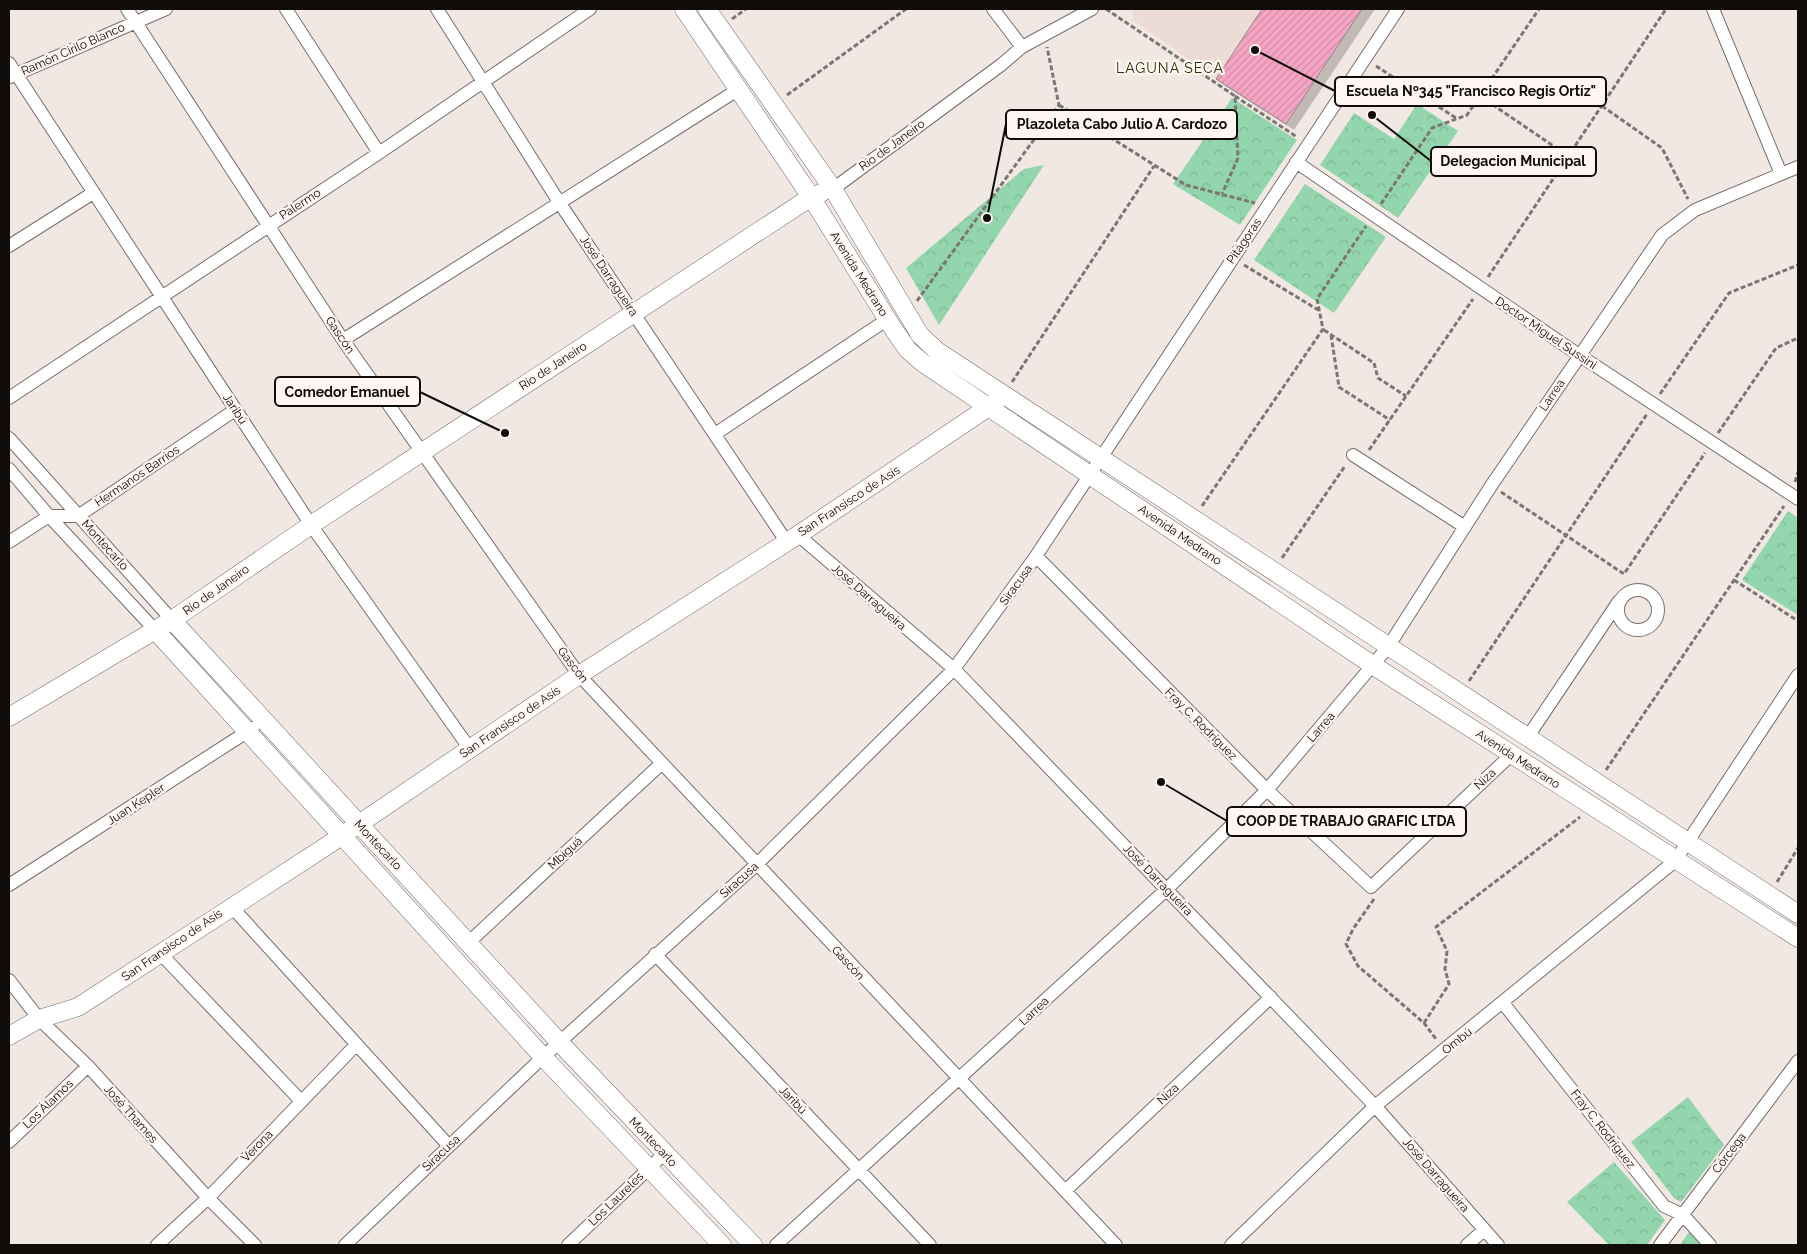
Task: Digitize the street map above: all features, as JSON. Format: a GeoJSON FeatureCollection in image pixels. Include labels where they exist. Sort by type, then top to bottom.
{"type":"FeatureCollection","features":[{"type":"Feature","properties":{"kind":"main road","name":"Avenida Medrano"},"geometry":{"type":"LineString","coordinates":[[684,9],[811,197],[908,350],[990,408],[1374,666],[1512,754],[1592,808],[1798,938]]}},
{"type":"Feature","properties":{"kind":"main road","name":"Avenida Medrano"},"geometry":{"type":"LineString","coordinates":[[707,9],[833,188],[920,335],[937,351],[1798,914]]}},
{"type":"Feature","properties":{"kind":"main road","name":"Río de Janeiro"},"geometry":{"type":"LineString","coordinates":[[9,717],[172,620],[311,525],[811,197],[833,188]]}},
{"type":"Feature","properties":{"kind":"main road","name":"San Fransisco de Asís"},"geometry":{"type":"LineString","coordinates":[[9,1036],[39,1019],[78,1007],[359,824],[579,676],[990,408],[1004,394]]}},
{"type":"Feature","properties":{"kind":"main road","name":"Montecarlo"},"geometry":{"type":"LineString","coordinates":[[172,620],[263,722],[560,1043],[664,1154],[754,1245]]}},
{"type":"Feature","properties":{"kind":"main road","name":"Montecarlo"},"geometry":{"type":"LineString","coordinates":[[155,630],[340,836],[543,1057],[722,1245]]}},
{"type":"Feature","properties":{"kind":"street","name":"Gascón"},"geometry":{"type":"LineString","coordinates":[[127,9],[343,340],[579,676],[1116,1245]]}},
{"type":"Feature","properties":{"kind":"street","name":"Ramón Cirilo Blanco"},"geometry":{"type":"LineString","coordinates":[[13,76],[166,9]]}},
{"type":"Feature","properties":{"kind":"street"},"geometry":{"type":"LineString","coordinates":[[286,9],[379,152]]}},
{"type":"Feature","properties":{"kind":"street","name":"José Darragueira"},"geometry":{"type":"LineString","coordinates":[[437,9],[559,202],[715,434],[792,538],[954,669],[1375,1106],[1498,1245]]}},
{"type":"Feature","properties":{"kind":"street","name":"Palermo"},"geometry":{"type":"LineString","coordinates":[[9,398],[590,9]]}},
{"type":"Feature","properties":{"kind":"street"},"geometry":{"type":"LineString","coordinates":[[993,9],[1022,47]]}},
{"type":"Feature","properties":{"kind":"street","name":"Río de Janeiro"},"geometry":{"type":"LineString","coordinates":[[833,188],[1001,65],[1022,47],[1092,9]]}},
{"type":"Feature","properties":{"kind":"street","name":"Pitágoras"},"geometry":{"type":"LineString","coordinates":[[1089,474],[1398,9]]}},
{"type":"Feature","properties":{"kind":"street"},"geometry":{"type":"LineString","coordinates":[[1713,9],[1781,174]]}},
{"type":"Feature","properties":{"kind":"street","name":"Jaribú"},"geometry":{"type":"LineString","coordinates":[[9,63],[13,76],[162,296],[311,525],[470,749]]}},
{"type":"Feature","properties":{"kind":"street"},"geometry":{"type":"LineString","coordinates":[[343,340],[739,89]]}},
{"type":"Feature","properties":{"kind":"street","name":"Doctor Miguel Sussini"},"geometry":{"type":"LineString","coordinates":[[1296,162],[1578,355],[1795,497]]}},
{"type":"Feature","properties":{"kind":"street","name":"Larrea"},"geometry":{"type":"LineString","coordinates":[[776,1245],[1167,889],[1266,790],[1374,666],[1388,647],[1464,527],[1578,355],[1662,235],[1678,220],[1695,210],[1798,167]]}},
{"type":"Feature","properties":{"kind":"street"},"geometry":{"type":"LineString","coordinates":[[9,246],[92,193]]}},
{"type":"Feature","properties":{"kind":"street"},"geometry":{"type":"LineString","coordinates":[[715,434],[888,319]]}},
{"type":"Feature","properties":{"kind":"street","name":"Hermanos Barrios"},"geometry":{"type":"LineString","coordinates":[[78,516],[235,410]]}},
{"type":"Feature","properties":{"kind":"street","name":"Montecarlo"},"geometry":{"type":"LineString","coordinates":[[9,438],[172,620]]}},
{"type":"Feature","properties":{"kind":"street"},"geometry":{"type":"LineString","coordinates":[[1357,458],[1464,527]]}},
{"type":"Feature","properties":{"kind":"street","name":"Montecarlo"},"geometry":{"type":"LineString","coordinates":[[9,470],[155,630]]}},
{"type":"Feature","properties":{"kind":"street","name":"Siracusa"},"geometry":{"type":"LineString","coordinates":[[344,1245],[543,1057],[655,954],[756,865],[954,669],[1036,556],[1089,474]]}},
{"type":"Feature","properties":{"kind":"street"},"geometry":{"type":"LineString","coordinates":[[9,542],[49,516],[78,516]]}},
{"type":"Feature","properties":{"kind":"street","name":"Fray C. Rodríguez"},"geometry":{"type":"LineString","coordinates":[[1036,556],[1266,790],[1371,887]]}},
{"type":"Feature","properties":{"kind":"street"},"geometry":{"type":"LineString","coordinates":[[1527,738],[1619,601]]}},
{"type":"Feature","properties":{"kind":"street","name":"Ombú"},"geometry":{"type":"LineString","coordinates":[[1231,1245],[1375,1106],[1675,861],[1798,675]]}},
{"type":"Feature","properties":{"kind":"street","name":"Juan Kepler"},"geometry":{"type":"LineString","coordinates":[[9,885],[263,722]]}},
{"type":"Feature","properties":{"kind":"street","name":"Niza"},"geometry":{"type":"LineString","coordinates":[[1371,887],[1512,754]]}},
{"type":"Feature","properties":{"kind":"street","name":"Mbiguá"},"geometry":{"type":"LineString","coordinates":[[468,943],[662,764]]}},
{"type":"Feature","properties":{"kind":"street"},"geometry":{"type":"LineString","coordinates":[[231,906],[449,1146]]}},
{"type":"Feature","properties":{"kind":"street"},"geometry":{"type":"LineString","coordinates":[[160,953],[301,1101]]}},
{"type":"Feature","properties":{"kind":"street","name":"Jaribú"},"geometry":{"type":"LineString","coordinates":[[655,954],[930,1245]]}},
{"type":"Feature","properties":{"kind":"street","name":"José Thames"},"geometry":{"type":"LineString","coordinates":[[9,980],[39,1019],[88,1066],[208,1198],[255,1245]]}},
{"type":"Feature","properties":{"kind":"street","name":"Niza"},"geometry":{"type":"LineString","coordinates":[[1065,1191],[1271,997]]}},
{"type":"Feature","properties":{"kind":"street","name":"Fray C. Rodríguez"},"geometry":{"type":"LineString","coordinates":[[1503,1003],[1664,1206],[1683,1215],[1710,1245]]}},
{"type":"Feature","properties":{"kind":"street","name":"Verona"},"geometry":{"type":"LineString","coordinates":[[156,1245],[208,1198],[356,1045]]}},
{"type":"Feature","properties":{"kind":"street","name":"Córcega"},"geometry":{"type":"LineString","coordinates":[[1660,1245],[1798,1061]]}},
{"type":"Feature","properties":{"kind":"street","name":"Los Álamos"},"geometry":{"type":"LineString","coordinates":[[9,1142],[88,1066]]}},
{"type":"Feature","properties":{"kind":"street","name":"Los Laureles"},"geometry":{"type":"LineString","coordinates":[[568,1245],[664,1154]]}},
{"type":"Feature","properties":{"kind":"street"},"geometry":{"type":"LineString","coordinates":[[1467,1245],[1484,1230]]}},
{"type":"Feature","properties":{"kind":"path"},"geometry":{"type":"LineString","coordinates":[[773,105],[906,9]]}},
{"type":"Feature","properties":{"kind":"path"},"geometry":{"type":"LineString","coordinates":[[1106,9],[1308,144]]}},
{"type":"Feature","properties":{"kind":"path"},"geometry":{"type":"LineString","coordinates":[[1193,518],[1324,330],[1317,299],[1432,128],[1467,115],[1539,9]]}},
{"type":"Feature","properties":{"kind":"path"},"geometry":{"type":"LineString","coordinates":[[1273,570],[1357,458],[1390,420],[1666,9]]}},
{"type":"Feature","properties":{"kind":"path"},"geometry":{"type":"LineString","coordinates":[[1044,34],[1059,105],[1186,185],[1267,206]]}},
{"type":"Feature","properties":{"kind":"path"},"geometry":{"type":"LineString","coordinates":[[1365,59],[1457,119]]}},
{"type":"Feature","properties":{"kind":"path"},"geometry":{"type":"LineString","coordinates":[[1222,194],[1238,158],[1235,96]]}},
{"type":"Feature","properties":{"kind":"path"},"geometry":{"type":"LineString","coordinates":[[1480,96],[1568,156]]}},
{"type":"Feature","properties":{"kind":"path"},"geometry":{"type":"LineString","coordinates":[[908,314],[1059,105]]}},
{"type":"Feature","properties":{"kind":"path"},"geometry":{"type":"LineString","coordinates":[[1602,106],[1662,148],[1695,210]]}},
{"type":"Feature","properties":{"kind":"path"},"geometry":{"type":"LineString","coordinates":[[1004,394],[1154,166]]}},
{"type":"Feature","properties":{"kind":"path"},"geometry":{"type":"LineString","coordinates":[[1233,258],[1320,312]]}},
{"type":"Feature","properties":{"kind":"path"},"geometry":{"type":"LineString","coordinates":[[1460,694],[1729,293],[1798,265]]}},
{"type":"Feature","properties":{"kind":"path"},"geometry":{"type":"LineString","coordinates":[[1324,330],[1374,363],[1378,378],[1406,396]]}},
{"type":"Feature","properties":{"kind":"path"},"geometry":{"type":"LineString","coordinates":[[1331,334],[1339,387],[1390,420]]}},
{"type":"Feature","properties":{"kind":"path"},"geometry":{"type":"LineString","coordinates":[[1491,486],[1624,574]]}},
{"type":"Feature","properties":{"kind":"path"},"geometry":{"type":"LineString","coordinates":[[1597,783],[1734,580],[1795,497]]}},
{"type":"Feature","properties":{"kind":"path"},"geometry":{"type":"LineString","coordinates":[[1734,580],[1798,621]]}},
{"type":"Feature","properties":{"kind":"path"},"geometry":{"type":"LineString","coordinates":[[1424,1023],[1449,984],[1445,969],[1447,951],[1436,927],[1592,808]]}},
{"type":"Feature","properties":{"kind":"path"},"geometry":{"type":"LineString","coordinates":[[1768,895],[1798,848]]}},
{"type":"Feature","properties":{"kind":"path"},"geometry":{"type":"LineString","coordinates":[[1371,887],[1375,901],[1353,929],[1346,944],[1358,966],[1424,1023],[1445,1050]]}},
{"type":"Feature","properties":{"kind":"shaded area"},"geometry":{"type":"Polygon","coordinates":[[[1133,9],[1362,9],[1286,124],[1216,79],[1134,21],[1133,9]]]}},
{"type":"Feature","properties":{"kind":"green space"},"geometry":{"type":"Polygon","coordinates":[[[1232,98],[1297,140],[1240,225],[1173,184],[1232,98]]]}},
{"type":"Feature","properties":{"kind":"green space"},"geometry":{"type":"Polygon","coordinates":[[[1417,104],[1458,131],[1398,218],[1320,165],[1354,113],[1394,139],[1417,104]]]}},
{"type":"Feature","properties":{"kind":"green space"},"geometry":{"type":"Polygon","coordinates":[[[1044,165],[939,325],[906,268],[1024,169],[1044,165]]]}},
{"type":"Feature","properties":{"kind":"green space"},"geometry":{"type":"Polygon","coordinates":[[[1305,184],[1386,237],[1334,313],[1254,260],[1305,184]]]}},
{"type":"Feature","properties":{"kind":"green space"},"geometry":{"type":"Polygon","coordinates":[[[1788,511],[1798,518],[1798,615],[1742,580],[1788,511]]]}},
{"type":"Feature","properties":{"kind":"green space"},"geometry":{"type":"Polygon","coordinates":[[[1688,1097],[1724,1145],[1681,1202],[1674,1198],[1631,1142],[1688,1097]]]}},
{"type":"Feature","properties":{"kind":"green space"},"geometry":{"type":"Polygon","coordinates":[[[1614,1162],[1665,1220],[1647,1245],[1609,1245],[1567,1202],[1614,1162]]]}},
{"type":"Feature","properties":{"kind":"green space"},"geometry":{"type":"Polygon","coordinates":[[[1689,1232],[1702,1245],[1680,1245],[1689,1232]]]}},
{"type":"Feature","properties":{"kind":"building"},"geometry":{"type":"Polygon","coordinates":[[[1262,9],[1362,9],[1286,124],[1216,79],[1262,9]]]}},
{"type":"Feature","properties":{"kind":"place","name":"Escuela Nº345 \"Francisco Regis Ortíz\""},"geometry":{"type":"Point","coordinates":[1255,50]}},
{"type":"Feature","properties":{"kind":"place","name":"Delegacion Municipal"},"geometry":{"type":"Point","coordinates":[1372,115]}},
{"type":"Feature","properties":{"kind":"place","name":"Plazoleta Cabo Julio A. Cardozo"},"geometry":{"type":"Point","coordinates":[987,218]}},
{"type":"Feature","properties":{"kind":"place","name":"Comedor Emanuel"},"geometry":{"type":"Point","coordinates":[505,433]}},
{"type":"Feature","properties":{"kind":"place","name":"COOP DE TRABAJO GRAFIC LTDA"},"geometry":{"type":"Point","coordinates":[1161,782]}},
{"type":"Feature","properties":{"kind":"district","name":"LAGUNA SECA"},"geometry":{"type":"Point","coordinates":[1170,68]}}]}
